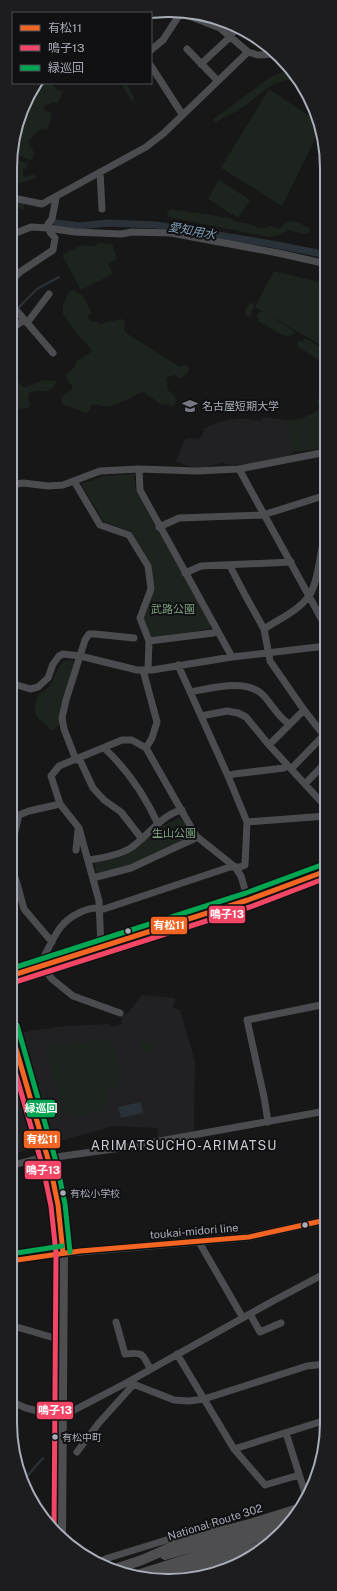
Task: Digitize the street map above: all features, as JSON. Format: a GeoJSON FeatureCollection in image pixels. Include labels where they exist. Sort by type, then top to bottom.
{"type":"FeatureCollection","features":[{"type":"Feature","properties":{"kind":"highway"},"geometry":{"type":"LineString","coordinates":[[17,1053],[47,1158],[58,1205],[63,1253],[61,1530]]}},
{"type":"Feature","properties":{"kind":"highway","name":"National Route 302"},"geometry":{"type":"LineString","coordinates":[[122,1567],[142,1560],[183,1542],[253,1524],[291,1511]]}},
{"type":"Feature","properties":{"kind":"highway"},"geometry":{"type":"LineString","coordinates":[[142,1560],[185,1550],[252,1530],[281,1524]]}},
{"type":"Feature","properties":{"kind":"highway"},"geometry":{"type":"LineString","coordinates":[[146,1572],[273,1532]]}},
{"type":"Feature","properties":{"kind":"highway"},"geometry":{"type":"LineString","coordinates":[[170,1574],[250,1550]]}},
{"type":"Feature","properties":{"kind":"main road","name":"toukai-midori line"},"geometry":{"type":"LineString","coordinates":[[63,1253],[249,1237],[320,1221]]}},
{"type":"Feature","properties":{"kind":"street"},"geometry":{"type":"LineString","coordinates":[[152,49],[163,40],[178,17]]}},
{"type":"Feature","properties":{"kind":"street"},"geometry":{"type":"LineString","coordinates":[[201,21],[220,28],[248,52],[264,54]]}},
{"type":"Feature","properties":{"kind":"street"},"geometry":{"type":"LineString","coordinates":[[201,64],[230,37],[233,32]]}},
{"type":"Feature","properties":{"kind":"street"},"geometry":{"type":"LineString","coordinates":[[187,49],[218,81]]}},
{"type":"Feature","properties":{"kind":"street"},"geometry":{"type":"LineString","coordinates":[[17,199],[42,204],[56,198],[146,147],[164,133],[248,52]]}},
{"type":"Feature","properties":{"kind":"street"},"geometry":{"type":"LineString","coordinates":[[152,68],[182,114]]}},
{"type":"Feature","properties":{"kind":"street"},"geometry":{"type":"LineString","coordinates":[[100,172],[102,209]]}},
{"type":"Feature","properties":{"kind":"street"},"geometry":{"type":"LineString","coordinates":[[17,275],[53,250],[55,238],[48,228],[56,198]]}},
{"type":"Feature","properties":{"kind":"street"},"geometry":{"type":"LineString","coordinates":[[17,233],[31,227],[83,232],[171,233],[320,262]]}},
{"type":"Feature","properties":{"kind":"street"},"geometry":{"type":"LineString","coordinates":[[17,326],[26,321],[49,294]]}},
{"type":"Feature","properties":{"kind":"street"},"geometry":{"type":"LineString","coordinates":[[17,311],[53,353]]}},
{"type":"Feature","properties":{"kind":"street"},"geometry":{"type":"LineString","coordinates":[[17,484],[23,483],[48,486],[63,484],[100,470],[139,469],[197,471],[239,469],[320,453]]}},
{"type":"Feature","properties":{"kind":"street"},"geometry":{"type":"LineString","coordinates":[[139,469],[140,490],[159,527],[232,657]]}},
{"type":"Feature","properties":{"kind":"street"},"geometry":{"type":"LineString","coordinates":[[239,469],[320,616]]}},
{"type":"Feature","properties":{"kind":"street"},"geometry":{"type":"LineString","coordinates":[[74,481],[100,525],[129,535],[148,566],[151,589],[140,618],[149,641],[146,670],[157,722],[152,738],[146,748]]}},
{"type":"Feature","properties":{"kind":"street"},"geometry":{"type":"LineString","coordinates":[[159,527],[179,518],[264,515],[320,497]]}},
{"type":"Feature","properties":{"kind":"street"},"geometry":{"type":"LineString","coordinates":[[264,628],[294,611],[310,596],[320,557]]}},
{"type":"Feature","properties":{"kind":"street"},"geometry":{"type":"LineString","coordinates":[[185,574],[201,566],[230,566],[291,562]]}},
{"type":"Feature","properties":{"kind":"street"},"geometry":{"type":"LineString","coordinates":[[230,566],[264,628],[270,661],[304,710],[320,730]]}},
{"type":"Feature","properties":{"kind":"street"},"geometry":{"type":"LineString","coordinates":[[149,641],[213,633],[217,631]]}},
{"type":"Feature","properties":{"kind":"street"},"geometry":{"type":"LineString","coordinates":[[134,638],[89,634],[85,640],[66,700],[62,718],[64,729],[77,759],[93,788],[104,800],[121,812],[142,839]]}},
{"type":"Feature","properties":{"kind":"street"},"geometry":{"type":"LineString","coordinates":[[17,685],[30,689],[38,687],[48,678],[53,664],[59,656],[63,654],[80,656],[137,670],[146,670],[232,657],[320,647]]}},
{"type":"Feature","properties":{"kind":"street"},"geometry":{"type":"LineString","coordinates":[[40,967],[60,928],[71,918],[87,909],[104,909],[230,867],[245,865],[247,822],[178,665]]}},
{"type":"Feature","properties":{"kind":"street"},"geometry":{"type":"LineString","coordinates":[[190,692],[245,685],[258,690],[282,719],[289,724]]}},
{"type":"Feature","properties":{"kind":"street"},"geometry":{"type":"LineString","coordinates":[[269,745],[304,710]]}},
{"type":"Feature","properties":{"kind":"street"},"geometry":{"type":"LineString","coordinates":[[201,716],[227,711],[238,713],[251,722],[269,745],[320,800]]}},
{"type":"Feature","properties":{"kind":"street"},"geometry":{"type":"LineString","coordinates":[[101,947],[99,908],[88,860],[78,828],[60,804],[51,776],[59,766],[122,740],[132,740],[146,748],[196,836],[235,867],[241,876],[248,900]]}},
{"type":"Feature","properties":{"kind":"street"},"geometry":{"type":"LineString","coordinates":[[228,776],[289,767],[320,740]]}},
{"type":"Feature","properties":{"kind":"street"},"geometry":{"type":"LineString","coordinates":[[104,748],[114,757],[147,800],[158,824]]}},
{"type":"Feature","properties":{"kind":"street"},"geometry":{"type":"LineString","coordinates":[[305,784],[320,768]]}},
{"type":"Feature","properties":{"kind":"street"},"geometry":{"type":"LineString","coordinates":[[17,823],[19,815],[29,810],[60,804]]}},
{"type":"Feature","properties":{"kind":"street"},"geometry":{"type":"LineString","coordinates":[[88,860],[124,852],[142,839],[158,824],[182,810]]}},
{"type":"Feature","properties":{"kind":"street"},"geometry":{"type":"LineString","coordinates":[[247,822],[320,816]]}},
{"type":"Feature","properties":{"kind":"street"},"geometry":{"type":"LineString","coordinates":[[76,850],[78,828]]}},
{"type":"Feature","properties":{"kind":"street"},"geometry":{"type":"LineString","coordinates":[[93,878],[131,868],[196,836]]}},
{"type":"Feature","properties":{"kind":"street"},"geometry":{"type":"LineString","coordinates":[[17,974],[248,900],[320,873]]}},
{"type":"Feature","properties":{"kind":"street"},"geometry":{"type":"LineString","coordinates":[[17,884],[24,910],[52,942]]}},
{"type":"Feature","properties":{"kind":"street"},"geometry":{"type":"LineString","coordinates":[[40,967],[73,996],[120,1013]]}},
{"type":"Feature","properties":{"kind":"street"},"geometry":{"type":"LineString","coordinates":[[268,1122],[248,1020],[320,1005]]}},
{"type":"Feature","properties":{"kind":"street"},"geometry":{"type":"LineString","coordinates":[[17,1164],[39,1158],[121,1148],[320,1112]]}},
{"type":"Feature","properties":{"kind":"street"},"geometry":{"type":"LineString","coordinates":[[199,1242],[247,1316],[260,1332],[281,1322]]}},
{"type":"Feature","properties":{"kind":"street"},"geometry":{"type":"LineString","coordinates":[[17,1260],[63,1253]]}},
{"type":"Feature","properties":{"kind":"street"},"geometry":{"type":"LineString","coordinates":[[17,1404],[26,1408],[61,1417],[130,1384],[150,1369],[320,1276]]}},
{"type":"Feature","properties":{"kind":"street"},"geometry":{"type":"LineString","coordinates":[[116,1322],[125,1354],[138,1352],[144,1356],[150,1369]]}},
{"type":"Feature","properties":{"kind":"street"},"geometry":{"type":"LineString","coordinates":[[17,1327],[62,1339]]}},
{"type":"Feature","properties":{"kind":"street"},"geometry":{"type":"LineString","coordinates":[[177,1354],[234,1449],[265,1485],[299,1475]]}},
{"type":"Feature","properties":{"kind":"street"},"geometry":{"type":"LineString","coordinates":[[130,1384],[174,1400],[189,1401],[204,1399],[250,1383],[307,1366],[320,1365]]}},
{"type":"Feature","properties":{"kind":"street"},"geometry":{"type":"LineString","coordinates":[[77,1452],[130,1384]]}},
{"type":"Feature","properties":{"kind":"street"},"geometry":{"type":"LineString","coordinates":[[234,1449],[320,1422]]}},
{"type":"Feature","properties":{"kind":"street"},"geometry":{"type":"LineString","coordinates":[[286,1433],[304,1490]]}},
{"type":"Feature","properties":{"kind":"street"},"geometry":{"type":"LineString","coordinates":[[105,1559],[212,1526],[229,1529]]}},
{"type":"Feature","properties":{"kind":"shaded area"},"geometry":{"type":"Polygon","coordinates":[[[263,417],[287,420],[293,454],[270,461],[231,465],[222,463],[203,468],[187,466],[176,461],[185,439],[196,439],[201,437],[204,431],[203,429],[224,421],[240,418],[261,421],[263,417]]]}},
{"type":"Feature","properties":{"kind":"shaded area"},"geometry":{"type":"Polygon","coordinates":[[[188,829],[189,837],[183,841],[180,840],[180,834],[188,829]]]}},
{"type":"Feature","properties":{"kind":"shaded area"},"geometry":{"type":"Polygon","coordinates":[[[142,995],[175,998],[173,1008],[180,1010],[195,1061],[194,1132],[158,1138],[157,1128],[113,1126],[50,1144],[17,1033],[64,1026],[109,1024],[111,1027],[122,1024],[121,1015],[128,1013],[142,995]]]}},
{"type":"Feature","properties":{"kind":"shaded area"},"geometry":{"type":"Polygon","coordinates":[[[17,1076],[38,1147],[17,1153],[17,1076]]]}},
{"type":"Feature","properties":{"kind":"shaded area"},"geometry":{"type":"Polygon","coordinates":[[[141,1102],[143,1113],[121,1118],[118,1107],[141,1102]]]}},
{"type":"Feature","properties":{"kind":"shaded area"},"geometry":{"type":"Polygon","coordinates":[[[17,1153],[19,1163],[17,1163],[17,1153]]]}},
{"type":"Feature","properties":{"kind":"green space"},"geometry":{"type":"Polygon","coordinates":[[[283,72],[286,72],[292,80],[282,81],[274,84],[235,112],[216,122],[213,120],[215,118],[269,78],[283,72]]]}},
{"type":"Feature","properties":{"kind":"green space"},"geometry":{"type":"Polygon","coordinates":[[[43,84],[50,84],[60,91],[63,91],[58,103],[52,102],[44,107],[44,110],[51,113],[48,129],[41,129],[28,141],[34,153],[33,159],[29,160],[17,155],[22,129],[37,93],[43,84]]]}},
{"type":"Feature","properties":{"kind":"green space"},"geometry":{"type":"Polygon","coordinates":[[[122,84],[127,84],[134,98],[131,100],[122,84]]]}},
{"type":"Feature","properties":{"kind":"green space"},"geometry":{"type":"Polygon","coordinates":[[[269,89],[311,117],[316,136],[282,206],[221,168],[269,89]]]}},
{"type":"Feature","properties":{"kind":"green space"},"geometry":{"type":"Polygon","coordinates":[[[17,161],[27,163],[28,165],[23,170],[23,176],[26,177],[33,174],[37,177],[17,184],[17,161]]]}},
{"type":"Feature","properties":{"kind":"green space"},"geometry":{"type":"Polygon","coordinates":[[[219,180],[250,200],[238,218],[208,199],[219,180]]]}},
{"type":"Feature","properties":{"kind":"green space"},"geometry":{"type":"Polygon","coordinates":[[[17,201],[24,204],[24,209],[17,209],[17,201]]]}},
{"type":"Feature","properties":{"kind":"green space"},"geometry":{"type":"Polygon","coordinates":[[[171,209],[230,218],[237,222],[259,228],[266,228],[270,226],[280,229],[287,222],[291,221],[310,229],[309,233],[304,234],[288,230],[279,235],[269,237],[168,217],[167,213],[171,209]]]}},
{"type":"Feature","properties":{"kind":"green space"},"geometry":{"type":"Polygon","coordinates":[[[99,243],[112,244],[117,259],[108,264],[113,274],[81,290],[62,255],[82,245],[94,246],[99,243]]]}},
{"type":"Feature","properties":{"kind":"green space"},"geometry":{"type":"Polygon","coordinates":[[[274,271],[320,282],[320,345],[255,307],[274,271]]]}},
{"type":"Feature","properties":{"kind":"green space"},"geometry":{"type":"Polygon","coordinates":[[[72,290],[82,295],[92,313],[88,316],[89,320],[92,322],[95,321],[101,324],[122,319],[125,321],[124,330],[126,333],[180,367],[186,365],[189,369],[187,374],[179,379],[174,375],[166,378],[168,390],[176,398],[175,405],[172,407],[168,404],[162,405],[143,392],[115,405],[107,407],[92,404],[89,411],[86,413],[62,404],[61,400],[64,395],[72,390],[72,385],[68,381],[66,374],[74,368],[77,360],[92,351],[63,314],[63,306],[68,293],[72,290]]]}},
{"type":"Feature","properties":{"kind":"green space"},"geometry":{"type":"Polygon","coordinates":[[[251,302],[254,306],[250,317],[245,315],[245,313],[246,308],[251,302]]]}},
{"type":"Feature","properties":{"kind":"green space"},"geometry":{"type":"Polygon","coordinates":[[[262,311],[295,333],[291,336],[282,335],[259,322],[257,314],[262,311]]]}},
{"type":"Feature","properties":{"kind":"green space"},"geometry":{"type":"Polygon","coordinates":[[[304,338],[320,347],[320,361],[297,346],[298,341],[304,343],[304,338]]]}},
{"type":"Feature","properties":{"kind":"green space"},"geometry":{"type":"Polygon","coordinates":[[[17,380],[24,388],[43,380],[57,381],[48,391],[29,393],[28,398],[31,406],[24,409],[17,408],[17,380]]]}},
{"type":"Feature","properties":{"kind":"green space"},"geometry":{"type":"Polygon","coordinates":[[[319,398],[320,398],[320,406],[317,402],[319,398]]]}},
{"type":"Feature","properties":{"kind":"green space"},"geometry":{"type":"Polygon","coordinates":[[[320,409],[320,449],[292,452],[287,420],[301,419],[320,409]]]}},
{"type":"Feature","properties":{"kind":"green space","name":"武路公園"},"geometry":{"type":"Polygon","coordinates":[[[134,474],[136,491],[211,626],[208,629],[151,638],[143,618],[154,588],[151,564],[131,531],[104,522],[81,484],[104,476],[134,474]]]}},
{"type":"Feature","properties":{"kind":"green space"},"geometry":{"type":"Polygon","coordinates":[[[71,660],[74,662],[60,711],[60,725],[51,731],[37,717],[35,707],[38,694],[43,692],[50,685],[64,661],[71,660]]]}},
{"type":"Feature","properties":{"kind":"green space","name":"生山公園"},"geometry":{"type":"Polygon","coordinates":[[[180,817],[188,829],[189,837],[130,866],[97,874],[94,862],[140,844],[163,826],[180,817]]]}},
{"type":"Feature","properties":{"kind":"green space"},"geometry":{"type":"Polygon","coordinates":[[[111,1039],[122,1078],[118,1079],[119,1087],[105,1090],[107,1099],[102,1111],[77,1115],[64,1113],[45,1047],[111,1039]]]}},
{"type":"Feature","properties":{"kind":"green space"},"geometry":{"type":"Polygon","coordinates":[[[152,1042],[155,1046],[152,1052],[145,1054],[141,1051],[140,1046],[142,1043],[152,1042]]]}},
{"type":"Feature","properties":{"kind":"waterway","name":"愛知用水"},"geometry":{"type":"LineString","coordinates":[[57,223],[80,226],[108,223],[156,225],[272,244],[320,254]]}},
{"type":"Feature","properties":{"kind":"waterway"},"geometry":{"type":"LineString","coordinates":[[18,308],[37,289],[59,277]]}},
{"type":"Feature","properties":{"kind":"waterway"},"geometry":{"type":"LineString","coordinates":[[27,1476],[43,1458]]}},
{"type":"Feature","properties":{"kind":"transit line","name":"緑巡回"},"geometry":{"type":"LineString","coordinates":[[17,967],[246,893],[320,865]]}},
{"type":"Feature","properties":{"kind":"transit line","name":"有松11"},"geometry":{"type":"LineString","coordinates":[[17,974],[248,900],[320,873]]}},
{"type":"Feature","properties":{"kind":"transit line","name":"鳴子13"},"geometry":{"type":"LineString","coordinates":[[17,981],[250,907],[320,880]]}},
{"type":"Feature","properties":{"kind":"transit line","name":"緑巡回"},"geometry":{"type":"LineString","coordinates":[[17,1025],[57,1165],[65,1204],[70,1252]]}},
{"type":"Feature","properties":{"kind":"transit line","name":"有松11"},"geometry":{"type":"LineString","coordinates":[[17,1052],[50,1166],[58,1205],[63,1253]]}},
{"type":"Feature","properties":{"kind":"transit line","name":"鳴子13"},"geometry":{"type":"LineString","coordinates":[[17,1078],[43,1168],[51,1206],[56,1253],[54,1521]]}},
{"type":"Feature","properties":{"kind":"transit line","name":"有松11"},"geometry":{"type":"LineString","coordinates":[[17,1260],[80,1251],[249,1237],[320,1221]]}},
{"type":"Feature","properties":{"kind":"transit line","name":"緑巡回"},"geometry":{"type":"LineString","coordinates":[[17,1253],[62,1246]]}},
{"type":"Feature","properties":{"kind":"place","name":"名古屋短期大学"},"geometry":{"type":"Point","coordinates":[190,406]}},
{"type":"Feature","properties":{"kind":"place","name":"有松小学校"},"geometry":{"type":"Point","coordinates":[63,1193]}},
{"type":"Feature","properties":{"kind":"place","name":"有松中町"},"geometry":{"type":"Point","coordinates":[55,1437]}},
{"type":"Feature","properties":{"kind":"district","name":"ARIMATSUCHO-ARIMATSU"},"geometry":{"type":"Point","coordinates":[184,1145]}}]}
